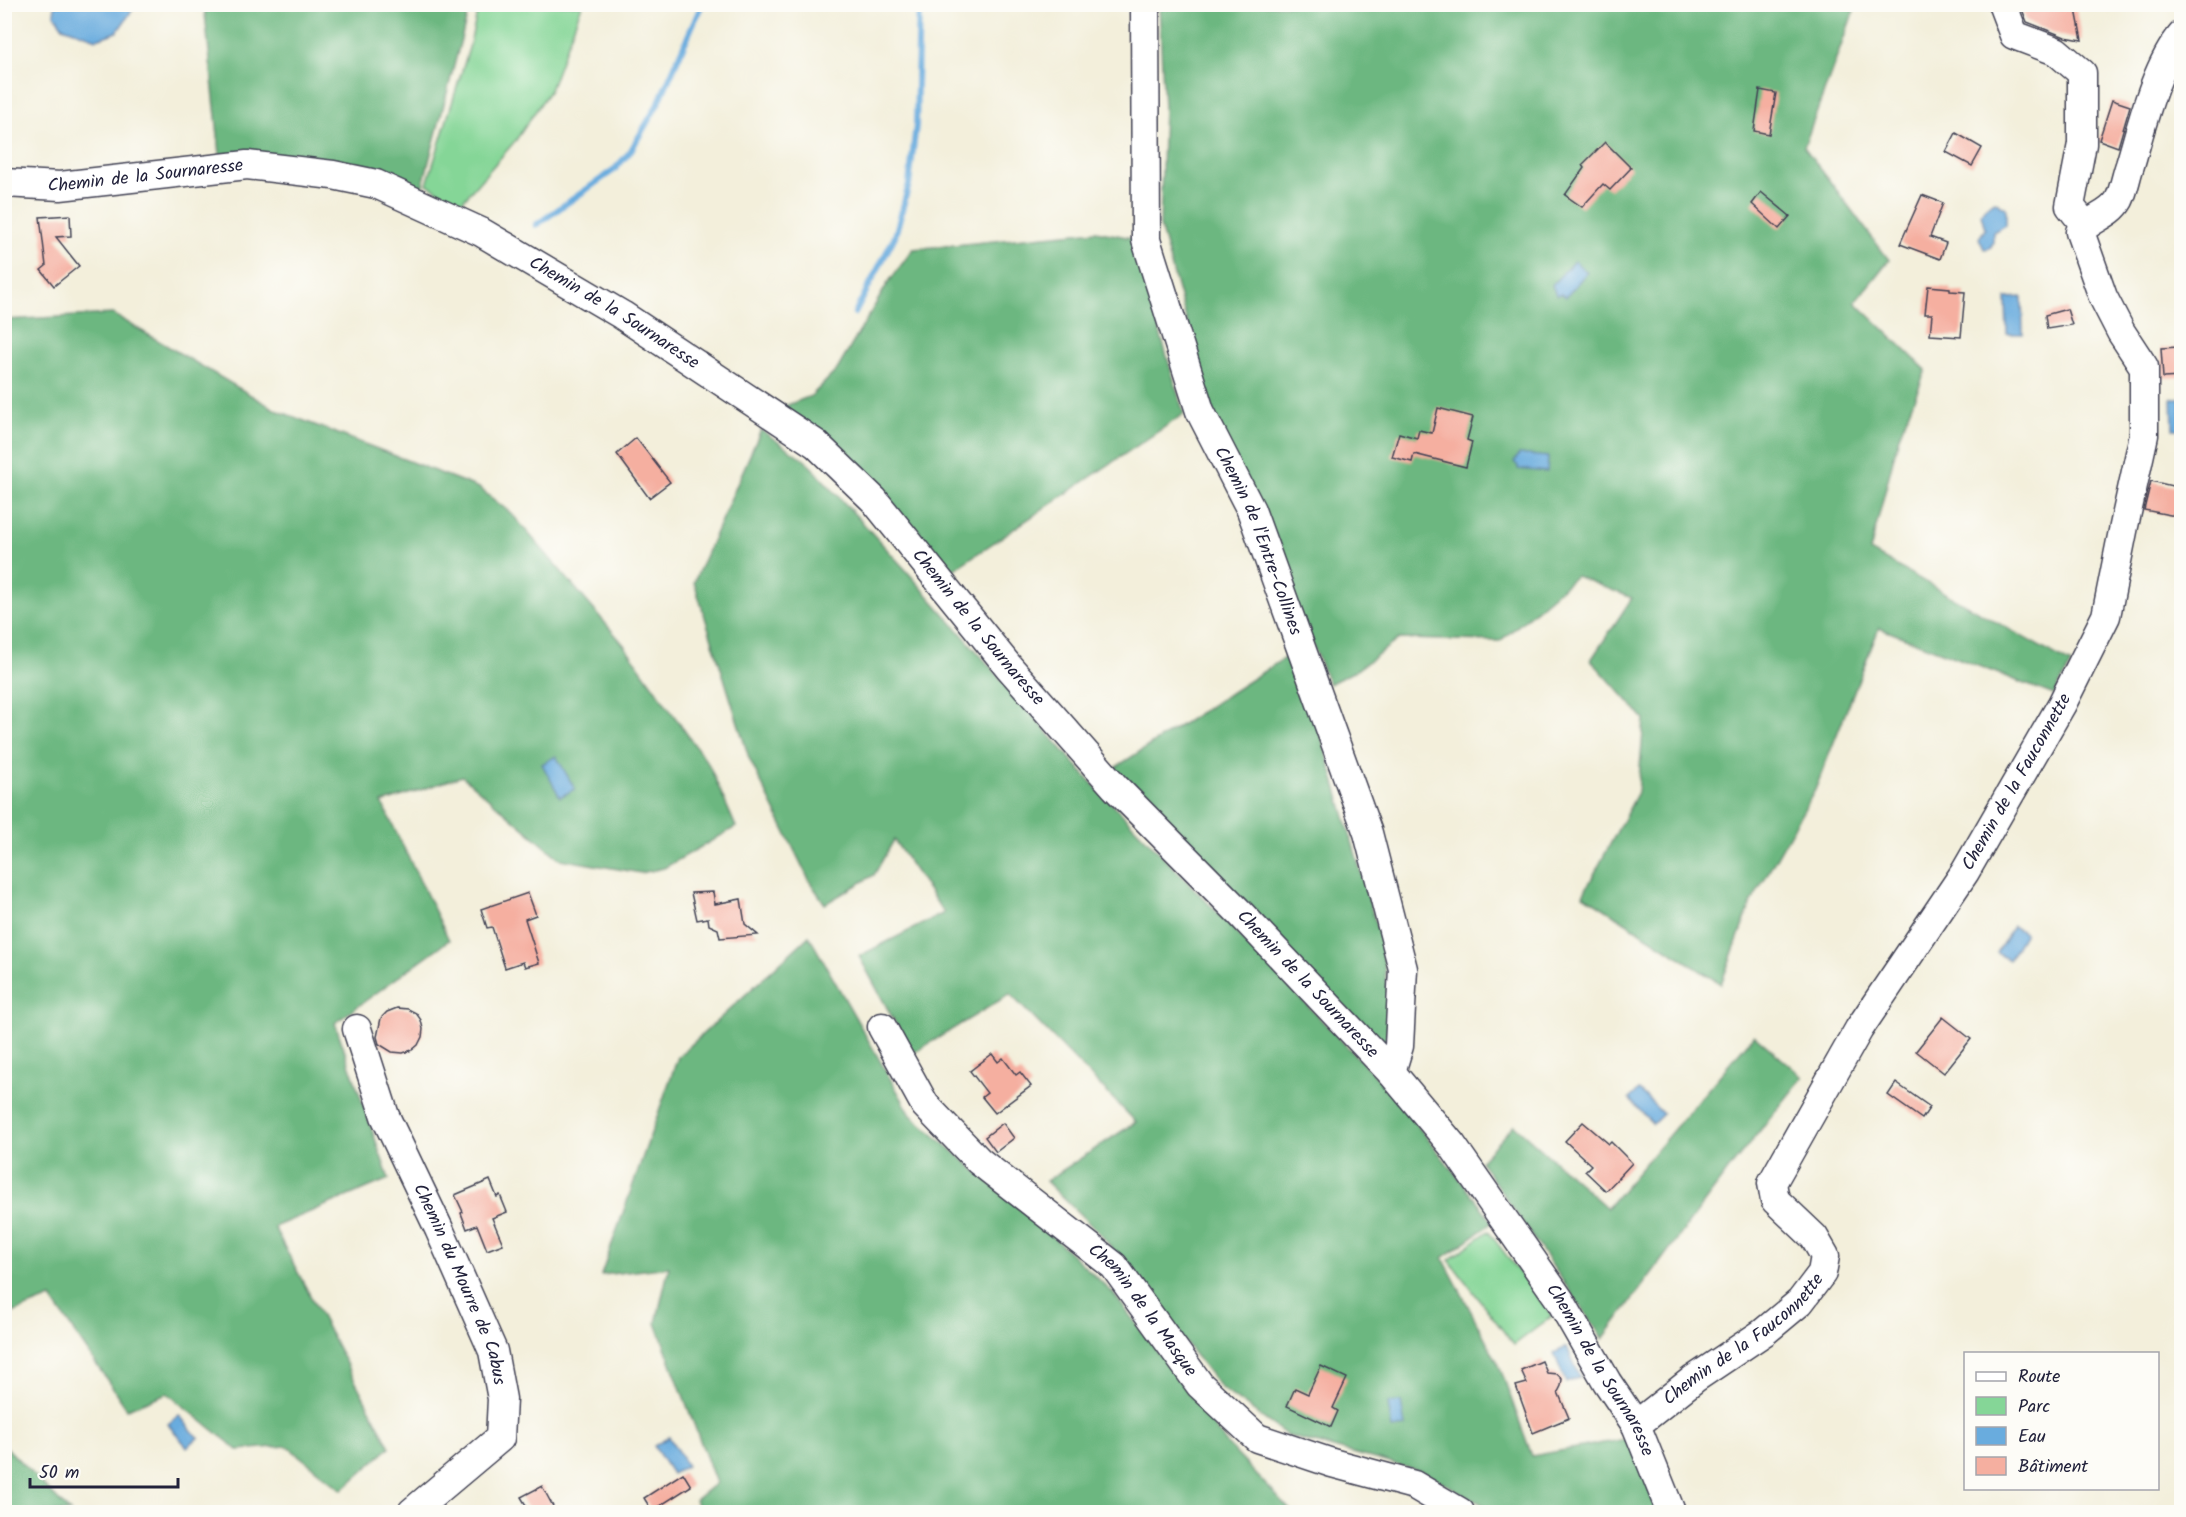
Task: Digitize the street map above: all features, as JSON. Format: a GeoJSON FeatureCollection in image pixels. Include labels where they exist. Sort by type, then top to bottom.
{"type":"FeatureCollection","features":[{"type":"Feature","properties":{"kind":"street","name":"Chemin de l'Entre-Collines"},"geometry":{"type":"LineString","coordinates":[[1144,4],[1146,240],[1200,411],[1251,510],[1368,832],[1403,969],[1400,1046],[1391,1072]]}},
{"type":"Feature","properties":{"kind":"street"},"geometry":{"type":"LineString","coordinates":[[2003,6],[2014,35],[2056,51],[2082,73],[2082,144],[2070,206],[2085,225],[2102,218],[2119,201],[2148,105],[2172,47],[2181,35]]}},
{"type":"Feature","properties":{"kind":"street","name":"Chemin de la Sournaresse"},"geometry":{"type":"LineString","coordinates":[[4,183],[60,186],[247,165],[333,175],[376,184],[481,232],[622,315],[816,444],[874,500],[1009,667],[1114,787],[1239,912],[1391,1072],[1452,1145],[1560,1300],[1607,1382],[1636,1425],[1671,1512]]}},
{"type":"Feature","properties":{"kind":"street","name":"Chemin de la Fauconnette"},"geometry":{"type":"LineString","coordinates":[[1636,1425],[1694,1378],[1764,1332],[1800,1302],[1822,1273],[1825,1256],[1814,1237],[1775,1200],[1772,1183],[1859,1029],[1965,872],[2062,704],[2106,616],[2144,435],[2144,368],[2121,332],[2103,297],[2080,232],[2085,225]]}},
{"type":"Feature","properties":{"kind":"street","name":"Chemin de la Masque"},"geometry":{"type":"LineString","coordinates":[[882,1027],[925,1105],[979,1161],[1114,1266],[1200,1384],[1257,1438],[1332,1463],[1414,1485],[1460,1512]]}},
{"type":"Feature","properties":{"kind":"street","name":"Chemin du Mourre de Cabus"},"geometry":{"type":"LineString","coordinates":[[357,1029],[385,1116],[439,1229],[492,1351],[502,1399],[500,1438],[412,1512]]}},
{"type":"Feature","properties":{"kind":"green space"},"geometry":{"type":"Polygon","coordinates":[[[204,5],[470,5],[421,192],[220,154],[204,5]]]}},
{"type":"Feature","properties":{"kind":"green space"},"geometry":{"type":"Polygon","coordinates":[[[479,5],[582,5],[550,90],[516,140],[460,204],[427,184],[469,48],[479,5]]]}},
{"type":"Feature","properties":{"kind":"green space"},"geometry":{"type":"Polygon","coordinates":[[[1159,5],[1856,5],[1804,147],[1889,260],[1855,302],[1926,370],[1899,436],[1870,551],[2071,664],[2054,695],[1879,628],[1815,790],[1751,903],[1721,984],[1583,895],[1638,792],[1644,719],[1591,660],[1632,598],[1576,576],[1500,641],[1399,639],[1355,671],[1329,684],[1210,404],[1160,226],[1164,108],[1159,5]]]}},
{"type":"Feature","properties":{"kind":"green space"},"geometry":{"type":"Polygon","coordinates":[[[1096,231],[1132,238],[1184,414],[950,572],[782,407],[811,396],[837,370],[888,283],[913,249],[1096,231]]]}},
{"type":"Feature","properties":{"kind":"green space"},"geometry":{"type":"Polygon","coordinates":[[[113,314],[276,410],[479,488],[512,514],[624,645],[709,765],[736,827],[664,868],[641,873],[560,859],[462,776],[382,803],[449,940],[335,1023],[389,1179],[274,1227],[390,1447],[342,1490],[287,1446],[238,1450],[167,1393],[127,1409],[51,1298],[5,1316],[5,320],[113,314]]]}},
{"type":"Feature","properties":{"kind":"green space"},"geometry":{"type":"Polygon","coordinates":[[[761,430],[806,461],[905,569],[1089,780],[1392,1093],[1493,1222],[1443,1258],[1499,1365],[1532,1456],[1636,1437],[1664,1512],[1496,1512],[1424,1472],[1288,1436],[1221,1388],[1102,1236],[1046,1181],[1136,1122],[1010,994],[912,1054],[859,956],[944,913],[894,840],[874,875],[825,904],[810,882],[749,758],[694,582],[761,430]]]}},
{"type":"Feature","properties":{"kind":"green space"},"geometry":{"type":"Polygon","coordinates":[[[1289,655],[1312,703],[1382,945],[1390,1016],[1385,1044],[1315,979],[1113,769],[1289,655]]]}},
{"type":"Feature","properties":{"kind":"green space"},"geometry":{"type":"Polygon","coordinates":[[[809,936],[911,1115],[1051,1235],[1113,1293],[1227,1444],[1292,1512],[700,1512],[695,1500],[716,1483],[656,1323],[669,1267],[601,1275],[678,1057],[809,936]]]}},
{"type":"Feature","properties":{"kind":"green space"},"geometry":{"type":"Polygon","coordinates":[[[1754,1035],[1803,1077],[1730,1168],[1603,1339],[1480,1161],[1514,1125],[1607,1208],[1754,1035]]]}},
{"type":"Feature","properties":{"kind":"green space"},"geometry":{"type":"Polygon","coordinates":[[[1488,1231],[1552,1316],[1514,1345],[1449,1260],[1488,1231]]]}},
{"type":"Feature","properties":{"kind":"green space"},"geometry":{"type":"Polygon","coordinates":[[[5,1446],[70,1512],[5,1512],[5,1446]]]}},
{"type":"Feature","properties":{"kind":"water"},"geometry":{"type":"Polygon","coordinates":[[[55,4],[136,5],[117,32],[97,39],[63,27],[54,14],[55,4]]]}},
{"type":"Feature","properties":{"kind":"water"},"geometry":{"type":"Polygon","coordinates":[[[1995,201],[2006,208],[2006,225],[1993,232],[1993,243],[1990,248],[1984,249],[1979,238],[1985,229],[1981,214],[1985,207],[1995,201]]]}},
{"type":"Feature","properties":{"kind":"water"},"geometry":{"type":"Polygon","coordinates":[[[1574,261],[1587,272],[1566,297],[1562,294],[1556,295],[1552,285],[1574,261]]]}},
{"type":"Feature","properties":{"kind":"water"},"geometry":{"type":"Polygon","coordinates":[[[2022,297],[2023,334],[2007,334],[2006,298],[2022,297]]]}},
{"type":"Feature","properties":{"kind":"water"},"geometry":{"type":"Polygon","coordinates":[[[2172,398],[2181,398],[2181,429],[2173,429],[2172,398]]]}},
{"type":"Feature","properties":{"kind":"water"},"geometry":{"type":"Polygon","coordinates":[[[1519,454],[1548,457],[1547,472],[1518,469],[1514,462],[1519,454]]]}},
{"type":"Feature","properties":{"kind":"water"},"geometry":{"type":"Polygon","coordinates":[[[556,756],[575,789],[560,797],[542,764],[556,756]]]}},
{"type":"Feature","properties":{"kind":"water"},"geometry":{"type":"Polygon","coordinates":[[[2013,926],[2025,933],[2009,960],[1997,953],[2013,926]]]}},
{"type":"Feature","properties":{"kind":"water"},"geometry":{"type":"Polygon","coordinates":[[[1639,1090],[1663,1114],[1653,1124],[1629,1099],[1639,1090]]]}},
{"type":"Feature","properties":{"kind":"water"},"geometry":{"type":"Polygon","coordinates":[[[1567,1347],[1580,1377],[1566,1383],[1554,1353],[1567,1347]]]}},
{"type":"Feature","properties":{"kind":"water"},"geometry":{"type":"Polygon","coordinates":[[[1401,1402],[1405,1427],[1392,1429],[1388,1403],[1401,1402]]]}},
{"type":"Feature","properties":{"kind":"water"},"geometry":{"type":"Polygon","coordinates":[[[179,1415],[198,1438],[187,1447],[168,1424],[179,1415]]]}},
{"type":"Feature","properties":{"kind":"water"},"geometry":{"type":"Polygon","coordinates":[[[669,1437],[687,1466],[672,1474],[654,1446],[669,1437]]]}},
{"type":"Feature","properties":{"kind":"building"},"geometry":{"type":"Polygon","coordinates":[[[2020,4],[2075,4],[2082,40],[2065,37],[2027,22],[2020,4]]]}},
{"type":"Feature","properties":{"kind":"building"},"geometry":{"type":"Polygon","coordinates":[[[1760,90],[1776,93],[1769,134],[1754,131],[1760,90]]]}},
{"type":"Feature","properties":{"kind":"building"},"geometry":{"type":"Polygon","coordinates":[[[2112,100],[2130,106],[2118,147],[2099,140],[2112,100]]]}},
{"type":"Feature","properties":{"kind":"building"},"geometry":{"type":"Polygon","coordinates":[[[1956,133],[1982,148],[1972,166],[1946,152],[1956,133]]]}},
{"type":"Feature","properties":{"kind":"building"},"geometry":{"type":"Polygon","coordinates":[[[1605,142],[1631,168],[1610,190],[1603,184],[1582,207],[1565,195],[1584,168],[1582,165],[1605,142]]]}},
{"type":"Feature","properties":{"kind":"building"},"geometry":{"type":"Polygon","coordinates":[[[1761,192],[1790,216],[1779,229],[1752,204],[1761,192]]]}},
{"type":"Feature","properties":{"kind":"building"},"geometry":{"type":"Polygon","coordinates":[[[1922,195],[1943,203],[1930,237],[1946,243],[1940,259],[1900,244],[1922,195]]]}},
{"type":"Feature","properties":{"kind":"building"},"geometry":{"type":"Polygon","coordinates":[[[70,215],[71,236],[56,237],[79,266],[54,286],[41,270],[46,266],[40,217],[70,215]]]}},
{"type":"Feature","properties":{"kind":"building"},"geometry":{"type":"Polygon","coordinates":[[[1928,286],[1965,292],[1961,337],[1930,335],[1932,314],[1925,314],[1928,286]]]}},
{"type":"Feature","properties":{"kind":"building"},"geometry":{"type":"Polygon","coordinates":[[[2067,309],[2072,325],[2047,329],[2045,315],[2067,309]]]}},
{"type":"Feature","properties":{"kind":"building"},"geometry":{"type":"Polygon","coordinates":[[[2179,347],[2181,377],[2163,378],[2161,348],[2179,347]]]}},
{"type":"Feature","properties":{"kind":"building"},"geometry":{"type":"Polygon","coordinates":[[[1438,408],[1473,417],[1467,440],[1472,442],[1466,467],[1414,454],[1412,462],[1392,457],[1399,433],[1417,438],[1419,430],[1432,433],[1438,408]]]}},
{"type":"Feature","properties":{"kind":"building"},"geometry":{"type":"Polygon","coordinates":[[[636,438],[670,482],[649,498],[617,454],[636,438]]]}},
{"type":"Feature","properties":{"kind":"building"},"geometry":{"type":"Polygon","coordinates":[[[2151,481],[2181,488],[2181,517],[2144,510],[2151,481]]]}},
{"type":"Feature","properties":{"kind":"building"},"geometry":{"type":"Polygon","coordinates":[[[713,892],[715,904],[741,899],[745,924],[758,935],[720,938],[718,929],[709,925],[708,918],[697,920],[691,893],[713,892]]]}},
{"type":"Feature","properties":{"kind":"building"},"geometry":{"type":"Polygon","coordinates":[[[528,893],[536,915],[525,919],[539,963],[525,967],[523,962],[505,968],[492,927],[487,928],[481,909],[528,893]]]}},
{"type":"Feature","properties":{"kind":"building"},"geometry":{"type":"Polygon","coordinates":[[[397,1008],[408,1009],[416,1013],[423,1029],[418,1045],[403,1053],[392,1052],[379,1044],[377,1037],[381,1018],[387,1012],[397,1008]]]}},
{"type":"Feature","properties":{"kind":"building"},"geometry":{"type":"Polygon","coordinates":[[[1943,1017],[1971,1039],[1944,1073],[1916,1051],[1943,1017]]]}},
{"type":"Feature","properties":{"kind":"building"},"geometry":{"type":"Polygon","coordinates":[[[992,1054],[998,1062],[1003,1058],[1016,1075],[1020,1072],[1031,1086],[995,1113],[982,1097],[987,1093],[970,1071],[992,1054]]]}},
{"type":"Feature","properties":{"kind":"building"},"geometry":{"type":"Polygon","coordinates":[[[1896,1083],[1930,1107],[1922,1119],[1888,1095],[1896,1083]]]}},
{"type":"Feature","properties":{"kind":"building"},"geometry":{"type":"Polygon","coordinates":[[[1583,1122],[1609,1144],[1611,1142],[1632,1163],[1606,1191],[1585,1171],[1591,1165],[1565,1141],[1583,1122]]]}},
{"type":"Feature","properties":{"kind":"building"},"geometry":{"type":"Polygon","coordinates":[[[1003,1123],[1014,1138],[996,1152],[985,1137],[1003,1123]]]}},
{"type":"Feature","properties":{"kind":"building"},"geometry":{"type":"Polygon","coordinates":[[[490,1180],[507,1212],[492,1218],[503,1244],[487,1250],[477,1225],[467,1229],[461,1213],[463,1212],[455,1195],[490,1180]]]}},
{"type":"Feature","properties":{"kind":"building"},"geometry":{"type":"Polygon","coordinates":[[[1542,1361],[1547,1373],[1557,1374],[1562,1379],[1558,1392],[1569,1418],[1533,1433],[1516,1386],[1527,1383],[1521,1370],[1542,1361]]]}},
{"type":"Feature","properties":{"kind":"building"},"geometry":{"type":"Polygon","coordinates":[[[1321,1366],[1347,1378],[1333,1408],[1338,1411],[1331,1427],[1287,1406],[1295,1388],[1308,1394],[1321,1366]]]}},
{"type":"Feature","properties":{"kind":"building"},"geometry":{"type":"Polygon","coordinates":[[[683,1473],[691,1486],[652,1511],[644,1498],[683,1473]]]}},
{"type":"Feature","properties":{"kind":"building"},"geometry":{"type":"Polygon","coordinates":[[[542,1486],[556,1512],[530,1512],[521,1497],[542,1486]]]}},
{"type":"Feature","properties":{"kind":"waterway"},"geometry":{"type":"LineString","coordinates":[[536,225],[614,170],[630,152],[659,102],[702,4]]}},
{"type":"Feature","properties":{"kind":"waterway"},"geometry":{"type":"LineString","coordinates":[[855,313],[895,236],[909,184],[916,125],[919,4]]}}]}
